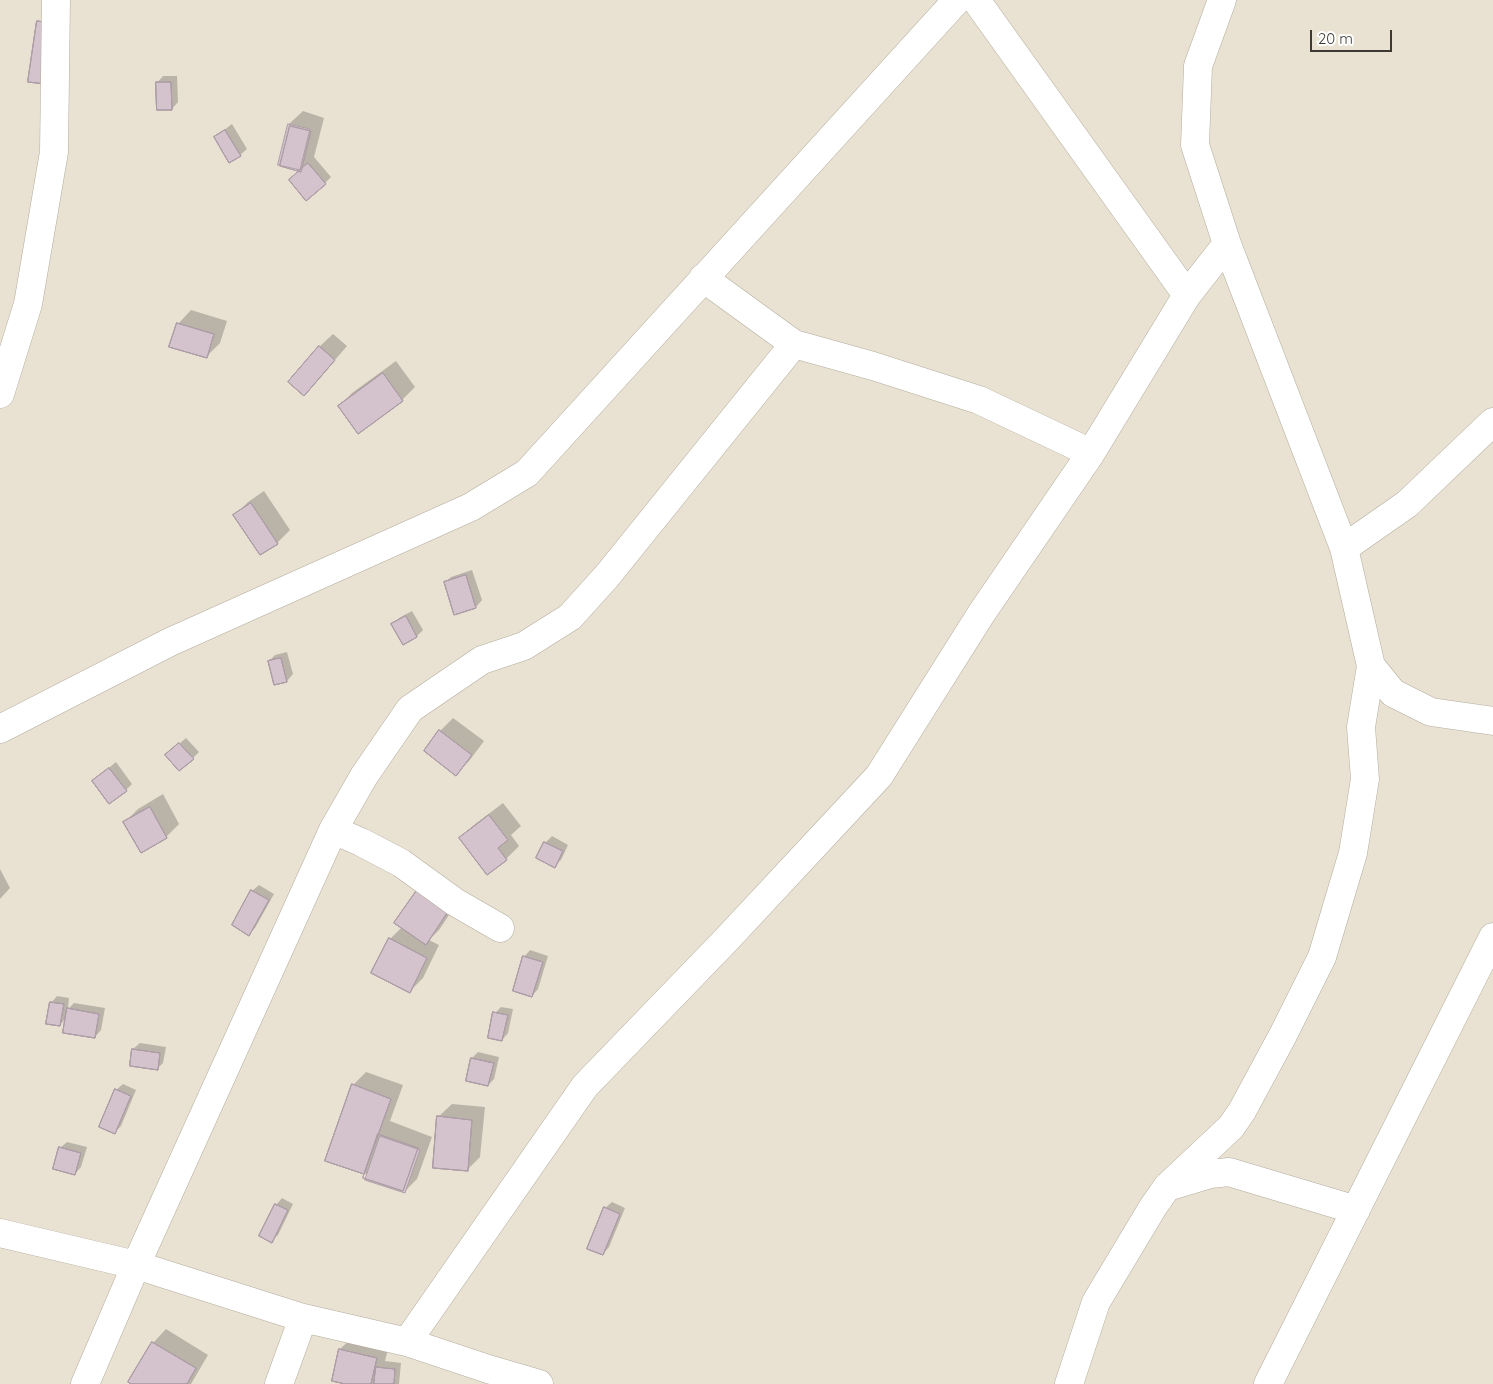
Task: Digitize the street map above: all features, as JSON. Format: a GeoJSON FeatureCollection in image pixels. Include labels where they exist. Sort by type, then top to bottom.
{"type":"FeatureCollection","features":[{"type":"Feature","properties":{"kind":"street"},"geometry":{"type":"LineString","coordinates":[[0,394],[28,304],[54,152],[56,0]]}},
{"type":"Feature","properties":{"kind":"street"},"geometry":{"type":"LineString","coordinates":[[0,729],[170,642],[471,507],[527,473],[957,0]]}},
{"type":"Feature","properties":{"kind":"street"},"geometry":{"type":"LineString","coordinates":[[976,0],[1187,295]]}},
{"type":"Feature","properties":{"kind":"street"},"geometry":{"type":"LineString","coordinates":[[1222,0],[1198,66],[1195,145],[1228,244],[1344,548],[1372,666],[1392,693],[1430,712],[1493,721]]}},
{"type":"Feature","properties":{"kind":"street"},"geometry":{"type":"LineString","coordinates":[[407,1342],[585,1086],[727,939],[879,776],[981,614],[1091,453],[1187,295],[1228,244]]}},
{"type":"Feature","properties":{"kind":"street"},"geometry":{"type":"LineString","coordinates":[[703,278],[794,344],[873,366],[980,400],[1091,453]]}},
{"type":"Feature","properties":{"kind":"street"},"geometry":{"type":"LineString","coordinates":[[85,1384],[136,1265],[333,830],[364,776],[410,709],[482,660],[524,646],[570,617],[607,576],[794,344]]}},
{"type":"Feature","properties":{"kind":"street"},"geometry":{"type":"LineString","coordinates":[[1344,548],[1407,504],[1493,422]]}},
{"type":"Feature","properties":{"kind":"street"},"geometry":{"type":"LineString","coordinates":[[1069,1384],[1096,1302],[1153,1207],[1168,1187],[1230,1127],[1242,1111],[1322,958],[1353,853],[1365,779],[1361,727],[1372,666]]}},
{"type":"Feature","properties":{"kind":"street"},"geometry":{"type":"LineString","coordinates":[[333,830],[401,863],[455,902],[500,928]]}},
{"type":"Feature","properties":{"kind":"street"},"geometry":{"type":"LineString","coordinates":[[1268,1384],[1493,937]]}},
{"type":"Feature","properties":{"kind":"street"},"geometry":{"type":"LineString","coordinates":[[1168,1187],[1210,1174],[1229,1172],[1356,1210]]}},
{"type":"Feature","properties":{"kind":"street"},"geometry":{"type":"LineString","coordinates":[[0,1233],[136,1265],[303,1318],[407,1342],[485,1377],[539,1384]]}},
{"type":"Feature","properties":{"kind":"street"},"geometry":{"type":"LineString","coordinates":[[279,1384],[303,1318]]}},
{"type":"Feature","properties":{"kind":"building"},"geometry":{"type":"Polygon","coordinates":[[[37,21],[54,23],[45,84],[28,82],[37,21]]]}},
{"type":"Feature","properties":{"kind":"building"},"geometry":{"type":"Polygon","coordinates":[[[37,21],[54,23],[45,84],[28,82],[37,21]]]}},
{"type":"Feature","properties":{"kind":"building"},"geometry":{"type":"Polygon","coordinates":[[[37,21],[54,23],[45,84],[28,82],[37,21]]]}},
{"type":"Feature","properties":{"kind":"building"},"geometry":{"type":"Polygon","coordinates":[[[156,82],[171,82],[172,110],[157,110],[156,82]]]}},
{"type":"Feature","properties":{"kind":"building"},"geometry":{"type":"Polygon","coordinates":[[[156,82],[171,82],[172,110],[157,110],[156,82]]]}},
{"type":"Feature","properties":{"kind":"building"},"geometry":{"type":"Polygon","coordinates":[[[156,82],[171,82],[172,110],[157,110],[156,82]]]}},
{"type":"Feature","properties":{"kind":"building"},"geometry":{"type":"Polygon","coordinates":[[[288,124],[310,129],[300,170],[278,165],[288,124]]]}},
{"type":"Feature","properties":{"kind":"building"},"geometry":{"type":"Polygon","coordinates":[[[290,126],[311,131],[301,172],[280,166],[290,126]]]}},
{"type":"Feature","properties":{"kind":"building"},"geometry":{"type":"Polygon","coordinates":[[[290,126],[311,131],[301,172],[280,166],[290,126]]]}},
{"type":"Feature","properties":{"kind":"building"},"geometry":{"type":"Polygon","coordinates":[[[225,130],[241,156],[229,163],[214,137],[225,130]]]}},
{"type":"Feature","properties":{"kind":"building"},"geometry":{"type":"Polygon","coordinates":[[[225,130],[241,156],[229,163],[214,137],[225,130]]]}},
{"type":"Feature","properties":{"kind":"building"},"geometry":{"type":"Polygon","coordinates":[[[225,130],[241,156],[229,163],[214,137],[225,130]]]}},
{"type":"Feature","properties":{"kind":"building"},"geometry":{"type":"Polygon","coordinates":[[[308,163],[326,184],[306,201],[289,180],[308,163]]]}},
{"type":"Feature","properties":{"kind":"building"},"geometry":{"type":"Polygon","coordinates":[[[308,163],[326,184],[306,201],[289,180],[308,163]]]}},
{"type":"Feature","properties":{"kind":"building"},"geometry":{"type":"Polygon","coordinates":[[[308,163],[326,184],[306,201],[289,180],[308,163]]]}},
{"type":"Feature","properties":{"kind":"building"},"geometry":{"type":"Polygon","coordinates":[[[177,323],[214,334],[207,358],[169,347],[177,323]]]}},
{"type":"Feature","properties":{"kind":"building"},"geometry":{"type":"Polygon","coordinates":[[[177,323],[214,334],[207,358],[169,347],[177,323]]]}},
{"type":"Feature","properties":{"kind":"building"},"geometry":{"type":"Polygon","coordinates":[[[177,323],[214,334],[207,358],[169,347],[177,323]]]}},
{"type":"Feature","properties":{"kind":"building"},"geometry":{"type":"Polygon","coordinates":[[[319,346],[335,360],[304,396],[288,382],[319,346]]]}},
{"type":"Feature","properties":{"kind":"building"},"geometry":{"type":"Polygon","coordinates":[[[319,346],[335,360],[304,396],[288,382],[319,346]]]}},
{"type":"Feature","properties":{"kind":"building"},"geometry":{"type":"Polygon","coordinates":[[[319,346],[335,360],[304,396],[288,382],[319,346]]]}},
{"type":"Feature","properties":{"kind":"building"},"geometry":{"type":"Polygon","coordinates":[[[383,373],[403,401],[358,434],[338,406],[383,373]]]}},
{"type":"Feature","properties":{"kind":"building"},"geometry":{"type":"Polygon","coordinates":[[[383,373],[403,401],[358,434],[338,406],[383,373]]]}},
{"type":"Feature","properties":{"kind":"building"},"geometry":{"type":"Polygon","coordinates":[[[383,373],[403,401],[358,434],[338,406],[383,373]]]}},
{"type":"Feature","properties":{"kind":"building"},"geometry":{"type":"Polygon","coordinates":[[[251,503],[278,544],[260,555],[233,515],[251,503]]]}},
{"type":"Feature","properties":{"kind":"building"},"geometry":{"type":"Polygon","coordinates":[[[251,503],[278,544],[260,555],[233,515],[251,503]]]}},
{"type":"Feature","properties":{"kind":"building"},"geometry":{"type":"Polygon","coordinates":[[[251,503],[278,544],[260,555],[233,515],[251,503]]]}},
{"type":"Feature","properties":{"kind":"building"},"geometry":{"type":"Polygon","coordinates":[[[466,575],[476,608],[454,615],[444,582],[466,575]]]}},
{"type":"Feature","properties":{"kind":"building"},"geometry":{"type":"Polygon","coordinates":[[[466,575],[476,608],[454,615],[444,582],[466,575]]]}},
{"type":"Feature","properties":{"kind":"building"},"geometry":{"type":"Polygon","coordinates":[[[466,575],[476,608],[454,615],[444,582],[466,575]]]}},
{"type":"Feature","properties":{"kind":"building"},"geometry":{"type":"Polygon","coordinates":[[[406,616],[417,637],[403,645],[391,624],[406,616]]]}},
{"type":"Feature","properties":{"kind":"building"},"geometry":{"type":"Polygon","coordinates":[[[406,616],[417,637],[403,645],[391,624],[406,616]]]}},
{"type":"Feature","properties":{"kind":"building"},"geometry":{"type":"Polygon","coordinates":[[[406,616],[417,637],[403,645],[391,624],[406,616]]]}},
{"type":"Feature","properties":{"kind":"building"},"geometry":{"type":"Polygon","coordinates":[[[281,658],[287,682],[274,685],[268,661],[281,658]]]}},
{"type":"Feature","properties":{"kind":"building"},"geometry":{"type":"Polygon","coordinates":[[[281,658],[287,682],[274,685],[268,661],[281,658]]]}},
{"type":"Feature","properties":{"kind":"building"},"geometry":{"type":"Polygon","coordinates":[[[281,658],[287,682],[274,685],[268,661],[281,658]]]}},
{"type":"Feature","properties":{"kind":"building"},"geometry":{"type":"Polygon","coordinates":[[[439,730],[472,755],[456,776],[424,751],[439,730]]]}},
{"type":"Feature","properties":{"kind":"building"},"geometry":{"type":"Polygon","coordinates":[[[439,730],[472,755],[456,776],[424,751],[439,730]]]}},
{"type":"Feature","properties":{"kind":"building"},"geometry":{"type":"Polygon","coordinates":[[[439,730],[472,755],[456,776],[424,751],[439,730]]]}},
{"type":"Feature","properties":{"kind":"building"},"geometry":{"type":"Polygon","coordinates":[[[179,743],[194,759],[179,771],[165,755],[179,743]]]}},
{"type":"Feature","properties":{"kind":"building"},"geometry":{"type":"Polygon","coordinates":[[[179,743],[194,759],[179,771],[165,755],[179,743]]]}},
{"type":"Feature","properties":{"kind":"building"},"geometry":{"type":"Polygon","coordinates":[[[179,743],[194,759],[179,771],[165,755],[179,743]]]}},
{"type":"Feature","properties":{"kind":"building"},"geometry":{"type":"Polygon","coordinates":[[[109,768],[127,791],[109,804],[92,781],[109,768]]]}},
{"type":"Feature","properties":{"kind":"building"},"geometry":{"type":"Polygon","coordinates":[[[109,768],[127,791],[109,804],[92,781],[109,768]]]}},
{"type":"Feature","properties":{"kind":"building"},"geometry":{"type":"Polygon","coordinates":[[[109,768],[127,791],[109,804],[92,781],[109,768]]]}},
{"type":"Feature","properties":{"kind":"building"},"geometry":{"type":"Polygon","coordinates":[[[150,807],[167,838],[141,853],[123,822],[150,807]]]}},
{"type":"Feature","properties":{"kind":"building"},"geometry":{"type":"Polygon","coordinates":[[[150,807],[167,838],[141,853],[123,822],[150,807]]]}},
{"type":"Feature","properties":{"kind":"building"},"geometry":{"type":"Polygon","coordinates":[[[150,807],[167,838],[141,853],[123,822],[150,807]]]}},
{"type":"Feature","properties":{"kind":"building"},"geometry":{"type":"Polygon","coordinates":[[[489,815],[508,840],[498,848],[507,860],[487,875],[459,838],[489,815]]]}},
{"type":"Feature","properties":{"kind":"building"},"geometry":{"type":"Polygon","coordinates":[[[489,815],[508,840],[498,848],[507,860],[487,875],[459,838],[489,815]]]}},
{"type":"Feature","properties":{"kind":"building"},"geometry":{"type":"Polygon","coordinates":[[[489,815],[508,840],[498,848],[507,860],[487,875],[459,838],[489,815]]]}},
{"type":"Feature","properties":{"kind":"building"},"geometry":{"type":"Polygon","coordinates":[[[544,842],[563,851],[555,868],[536,858],[544,842]]]}},
{"type":"Feature","properties":{"kind":"building"},"geometry":{"type":"Polygon","coordinates":[[[544,842],[563,851],[555,868],[536,858],[544,842]]]}},
{"type":"Feature","properties":{"kind":"building"},"geometry":{"type":"Polygon","coordinates":[[[544,842],[563,851],[555,868],[536,858],[544,842]]]}},
{"type":"Feature","properties":{"kind":"building"},"geometry":{"type":"Polygon","coordinates":[[[420,886],[451,907],[426,945],[394,923],[420,886]]]}},
{"type":"Feature","properties":{"kind":"building"},"geometry":{"type":"Polygon","coordinates":[[[420,886],[451,907],[426,945],[394,923],[420,886]]]}},
{"type":"Feature","properties":{"kind":"building"},"geometry":{"type":"Polygon","coordinates":[[[420,886],[451,907],[426,945],[394,923],[420,886]]]}},
{"type":"Feature","properties":{"kind":"building"},"geometry":{"type":"Polygon","coordinates":[[[251,890],[269,900],[249,936],[232,925],[251,890]]]}},
{"type":"Feature","properties":{"kind":"building"},"geometry":{"type":"Polygon","coordinates":[[[251,890],[269,900],[249,936],[232,925],[251,890]]]}},
{"type":"Feature","properties":{"kind":"building"},"geometry":{"type":"Polygon","coordinates":[[[251,890],[269,900],[249,936],[232,925],[251,890]]]}},
{"type":"Feature","properties":{"kind":"building"},"geometry":{"type":"Polygon","coordinates":[[[389,938],[427,958],[410,993],[371,973],[389,938]]]}},
{"type":"Feature","properties":{"kind":"building"},"geometry":{"type":"Polygon","coordinates":[[[389,938],[427,958],[410,993],[371,973],[389,938]]]}},
{"type":"Feature","properties":{"kind":"building"},"geometry":{"type":"Polygon","coordinates":[[[389,938],[427,958],[410,993],[371,973],[389,938]]]}},
{"type":"Feature","properties":{"kind":"building"},"geometry":{"type":"Polygon","coordinates":[[[523,956],[543,962],[532,997],[513,991],[523,956]]]}},
{"type":"Feature","properties":{"kind":"building"},"geometry":{"type":"Polygon","coordinates":[[[523,956],[543,962],[532,997],[513,991],[523,956]]]}},
{"type":"Feature","properties":{"kind":"building"},"geometry":{"type":"Polygon","coordinates":[[[523,956],[543,962],[532,997],[513,991],[523,956]]]}},
{"type":"Feature","properties":{"kind":"building"},"geometry":{"type":"Polygon","coordinates":[[[50,1002],[64,1004],[60,1026],[46,1024],[50,1002]]]}},
{"type":"Feature","properties":{"kind":"building"},"geometry":{"type":"Polygon","coordinates":[[[50,1002],[64,1004],[60,1026],[46,1024],[50,1002]]]}},
{"type":"Feature","properties":{"kind":"building"},"geometry":{"type":"Polygon","coordinates":[[[50,1002],[64,1004],[60,1026],[46,1024],[50,1002]]]}},
{"type":"Feature","properties":{"kind":"building"},"geometry":{"type":"Polygon","coordinates":[[[67,1008],[99,1014],[95,1038],[63,1033],[67,1008]]]}},
{"type":"Feature","properties":{"kind":"building"},"geometry":{"type":"Polygon","coordinates":[[[67,1008],[99,1014],[95,1038],[63,1033],[67,1008]]]}},
{"type":"Feature","properties":{"kind":"building"},"geometry":{"type":"Polygon","coordinates":[[[67,1008],[99,1014],[95,1038],[63,1033],[67,1008]]]}},
{"type":"Feature","properties":{"kind":"building"},"geometry":{"type":"Polygon","coordinates":[[[493,1012],[508,1015],[502,1041],[488,1038],[493,1012]]]}},
{"type":"Feature","properties":{"kind":"building"},"geometry":{"type":"Polygon","coordinates":[[[493,1012],[508,1015],[502,1041],[488,1038],[493,1012]]]}},
{"type":"Feature","properties":{"kind":"building"},"geometry":{"type":"Polygon","coordinates":[[[493,1012],[508,1015],[502,1041],[488,1038],[493,1012]]]}},
{"type":"Feature","properties":{"kind":"building"},"geometry":{"type":"Polygon","coordinates":[[[132,1049],[160,1053],[158,1070],[130,1066],[132,1049]]]}},
{"type":"Feature","properties":{"kind":"building"},"geometry":{"type":"Polygon","coordinates":[[[132,1049],[160,1053],[158,1070],[130,1066],[132,1049]]]}},
{"type":"Feature","properties":{"kind":"building"},"geometry":{"type":"Polygon","coordinates":[[[132,1049],[160,1053],[158,1070],[130,1066],[132,1049]]]}},
{"type":"Feature","properties":{"kind":"building"},"geometry":{"type":"Polygon","coordinates":[[[471,1058],[494,1063],[488,1086],[466,1081],[471,1058]]]}},
{"type":"Feature","properties":{"kind":"building"},"geometry":{"type":"Polygon","coordinates":[[[471,1058],[494,1063],[488,1086],[466,1081],[471,1058]]]}},
{"type":"Feature","properties":{"kind":"building"},"geometry":{"type":"Polygon","coordinates":[[[471,1058],[494,1063],[488,1086],[466,1081],[471,1058]]]}},
{"type":"Feature","properties":{"kind":"building"},"geometry":{"type":"Polygon","coordinates":[[[352,1084],[391,1099],[364,1174],[325,1161],[352,1084]]]}},
{"type":"Feature","properties":{"kind":"building"},"geometry":{"type":"Polygon","coordinates":[[[352,1084],[391,1099],[364,1174],[325,1161],[352,1084]]]}},
{"type":"Feature","properties":{"kind":"building"},"geometry":{"type":"Polygon","coordinates":[[[352,1084],[391,1099],[364,1174],[325,1161],[352,1084]]]}},
{"type":"Feature","properties":{"kind":"building"},"geometry":{"type":"Polygon","coordinates":[[[115,1089],[131,1096],[115,1134],[99,1127],[115,1089]]]}},
{"type":"Feature","properties":{"kind":"building"},"geometry":{"type":"Polygon","coordinates":[[[115,1089],[131,1096],[115,1134],[99,1127],[115,1089]]]}},
{"type":"Feature","properties":{"kind":"building"},"geometry":{"type":"Polygon","coordinates":[[[115,1089],[131,1096],[115,1134],[99,1127],[115,1089]]]}},
{"type":"Feature","properties":{"kind":"building"},"geometry":{"type":"Polygon","coordinates":[[[437,1116],[472,1120],[468,1171],[433,1168],[437,1116]]]}},
{"type":"Feature","properties":{"kind":"building"},"geometry":{"type":"Polygon","coordinates":[[[437,1116],[472,1120],[468,1171],[433,1168],[437,1116]]]}},
{"type":"Feature","properties":{"kind":"building"},"geometry":{"type":"Polygon","coordinates":[[[437,1116],[472,1120],[468,1171],[433,1168],[437,1116]]]}},
{"type":"Feature","properties":{"kind":"building"},"geometry":{"type":"Polygon","coordinates":[[[378,1134],[418,1148],[403,1191],[363,1178],[378,1134]]]}},
{"type":"Feature","properties":{"kind":"building"},"geometry":{"type":"Polygon","coordinates":[[[378,1134],[418,1148],[403,1191],[363,1178],[378,1134]]]}},
{"type":"Feature","properties":{"kind":"building"},"geometry":{"type":"Polygon","coordinates":[[[380,1136],[420,1150],[405,1193],[365,1180],[380,1136]]]}},
{"type":"Feature","properties":{"kind":"building"},"geometry":{"type":"Polygon","coordinates":[[[59,1147],[81,1153],[75,1175],[53,1169],[59,1147]]]}},
{"type":"Feature","properties":{"kind":"building"},"geometry":{"type":"Polygon","coordinates":[[[59,1147],[81,1153],[75,1175],[53,1169],[59,1147]]]}},
{"type":"Feature","properties":{"kind":"building"},"geometry":{"type":"Polygon","coordinates":[[[59,1147],[81,1153],[75,1175],[53,1169],[59,1147]]]}},
{"type":"Feature","properties":{"kind":"building"},"geometry":{"type":"Polygon","coordinates":[[[275,1204],[288,1210],[272,1243],[259,1236],[275,1204]]]}},
{"type":"Feature","properties":{"kind":"building"},"geometry":{"type":"Polygon","coordinates":[[[275,1204],[288,1210],[272,1243],[259,1236],[275,1204]]]}},
{"type":"Feature","properties":{"kind":"building"},"geometry":{"type":"Polygon","coordinates":[[[275,1204],[288,1210],[272,1243],[259,1236],[275,1204]]]}},
{"type":"Feature","properties":{"kind":"building"},"geometry":{"type":"Polygon","coordinates":[[[604,1207],[620,1214],[603,1255],[587,1249],[604,1207]]]}},
{"type":"Feature","properties":{"kind":"building"},"geometry":{"type":"Polygon","coordinates":[[[604,1207],[620,1214],[603,1255],[587,1249],[604,1207]]]}},
{"type":"Feature","properties":{"kind":"building"},"geometry":{"type":"Polygon","coordinates":[[[604,1207],[620,1214],[603,1255],[587,1249],[604,1207]]]}},
{"type":"Feature","properties":{"kind":"building"},"geometry":{"type":"Polygon","coordinates":[[[152,1342],[196,1368],[187,1384],[131,1384],[128,1382],[152,1342]]]}},
{"type":"Feature","properties":{"kind":"building"},"geometry":{"type":"Polygon","coordinates":[[[152,1342],[196,1368],[187,1384],[131,1384],[128,1382],[152,1342]]]}},
{"type":"Feature","properties":{"kind":"building"},"geometry":{"type":"Polygon","coordinates":[[[152,1342],[196,1368],[187,1384],[131,1384],[128,1382],[152,1342]]]}},
{"type":"Feature","properties":{"kind":"building"},"geometry":{"type":"Polygon","coordinates":[[[339,1349],[377,1358],[371,1384],[345,1384],[332,1381],[339,1349]]]}},
{"type":"Feature","properties":{"kind":"building"},"geometry":{"type":"Polygon","coordinates":[[[339,1349],[377,1358],[371,1384],[345,1384],[332,1381],[339,1349]]]}},
{"type":"Feature","properties":{"kind":"building"},"geometry":{"type":"Polygon","coordinates":[[[339,1349],[377,1358],[371,1384],[345,1384],[332,1381],[339,1349]]]}},
{"type":"Feature","properties":{"kind":"building"},"geometry":{"type":"Polygon","coordinates":[[[376,1367],[395,1369],[394,1384],[374,1384],[376,1367]]]}},
{"type":"Feature","properties":{"kind":"building"},"geometry":{"type":"Polygon","coordinates":[[[376,1367],[395,1369],[394,1384],[374,1384],[376,1367]]]}},
{"type":"Feature","properties":{"kind":"building"},"geometry":{"type":"Polygon","coordinates":[[[376,1367],[395,1369],[394,1384],[374,1384],[376,1367]]]}}]}
